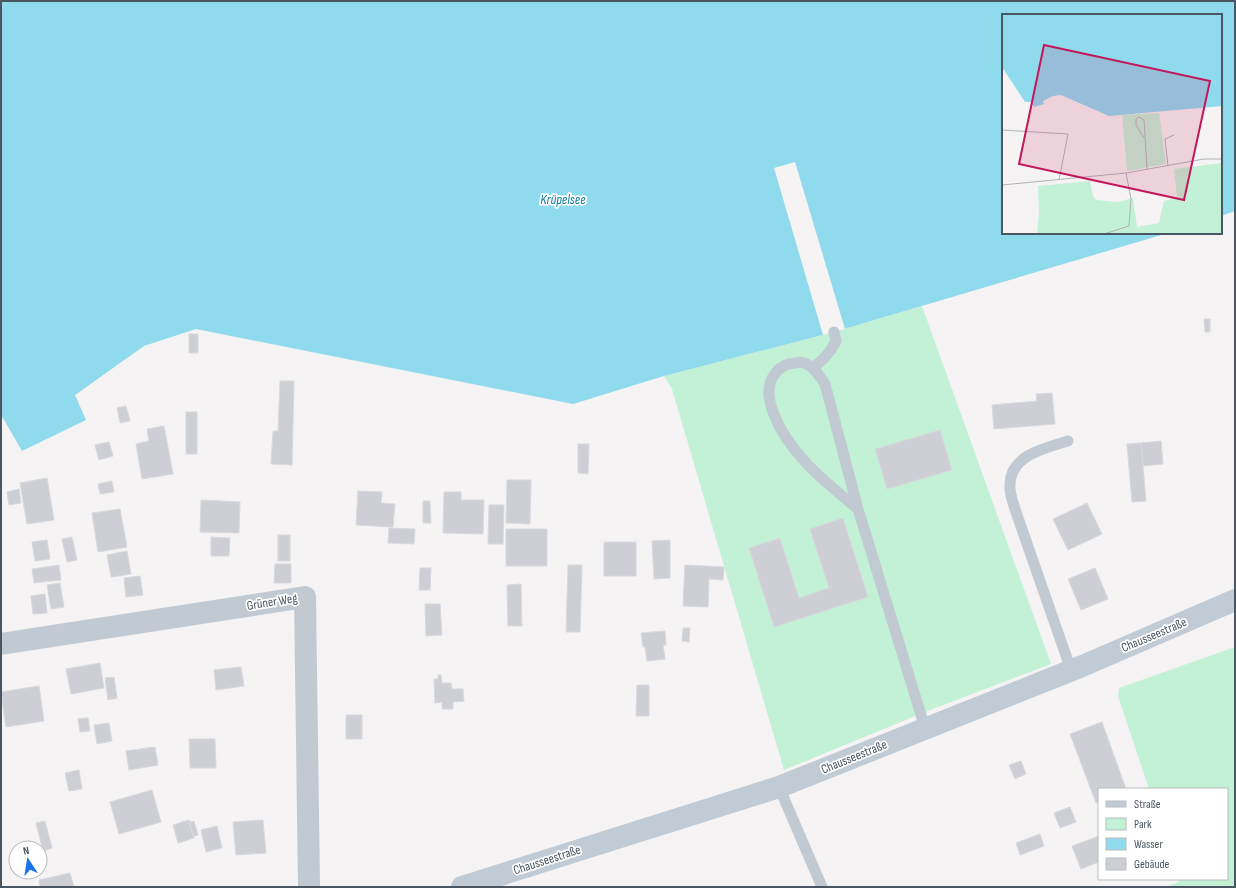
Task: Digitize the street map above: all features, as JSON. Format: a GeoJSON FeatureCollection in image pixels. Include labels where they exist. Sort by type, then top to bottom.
{"type":"FeatureCollection","features":[{"type":"Feature","properties":{"kind":"main road","name":"Chausseestraße"},"geometry":{"type":"LineString","coordinates":[[462,887],[779,787],[1071,670],[1235,600]]}},
{"type":"Feature","properties":{"kind":"street","name":"Grüner Weg"},"geometry":{"type":"LineString","coordinates":[[1,644],[305,597],[309,887]]}},
{"type":"Feature","properties":{"kind":"lane"},"geometry":{"type":"LineString","coordinates":[[813,368],[825,359],[832,349],[836,340],[834,332]]}},
{"type":"Feature","properties":{"kind":"lane"},"geometry":{"type":"LineString","coordinates":[[858,509],[809,466],[787,441],[778,425],[769,394],[770,382],[779,369],[788,363],[803,362],[813,368],[825,384],[858,509],[925,728]]}},
{"type":"Feature","properties":{"kind":"lane"},"geometry":{"type":"LineString","coordinates":[[1068,441],[1040,450],[1023,459],[1013,471],[1009,485],[1014,506],[1071,670]]}},
{"type":"Feature","properties":{"kind":"lane"},"geometry":{"type":"LineString","coordinates":[[779,787],[822,887]]}},
{"type":"Feature","properties":{"kind":"green space"},"geometry":{"type":"Polygon","coordinates":[[[922,306],[1051,664],[930,710],[784,770],[672,389],[664,376],[834,332],[922,306]]]}},
{"type":"Feature","properties":{"kind":"green space"},"geometry":{"type":"Polygon","coordinates":[[[1235,647],[1235,887],[1166,887],[1179,882],[1178,880],[1228,880],[1228,788],[1149,788],[1118,696],[1119,688],[1235,647]]]}},
{"type":"Feature","properties":{"kind":"water","name":"Krüpelsee"},"geometry":{"type":"Polygon","coordinates":[[[1,1],[1235,1],[1235,211],[1222,216],[1222,14],[1002,14],[1002,234],[1165,234],[834,332],[664,376],[573,404],[196,329],[144,346],[75,395],[86,420],[22,451],[3,418],[1,419],[1,1]]]}},
{"type":"Feature","properties":{"kind":"pier"},"geometry":{"type":"Polygon","coordinates":[[[795,162],[845,329],[823,335],[774,168],[795,162]]]}},
{"type":"Feature","properties":{"kind":"building"},"geometry":{"type":"Polygon","coordinates":[[[1204,319],[1210,319],[1210,332],[1205,332],[1204,319]]]}},
{"type":"Feature","properties":{"kind":"building"},"geometry":{"type":"Polygon","coordinates":[[[189,334],[198,334],[198,353],[189,353],[189,334]]]}},
{"type":"Feature","properties":{"kind":"building"},"geometry":{"type":"Polygon","coordinates":[[[280,381],[294,381],[292,465],[271,464],[273,431],[278,431],[280,381]]]}},
{"type":"Feature","properties":{"kind":"building"},"geometry":{"type":"Polygon","coordinates":[[[1052,393],[1055,424],[994,429],[992,405],[1037,401],[1036,394],[1052,393]]]}},
{"type":"Feature","properties":{"kind":"building"},"geometry":{"type":"Polygon","coordinates":[[[126,406],[130,421],[120,423],[117,408],[126,406]]]}},
{"type":"Feature","properties":{"kind":"building"},"geometry":{"type":"Polygon","coordinates":[[[186,412],[197,412],[197,454],[186,454],[186,412]]]}},
{"type":"Feature","properties":{"kind":"building"},"geometry":{"type":"Polygon","coordinates":[[[164,426],[173,474],[142,479],[136,444],[149,441],[147,429],[164,426]]]}},
{"type":"Feature","properties":{"kind":"building"},"geometry":{"type":"Polygon","coordinates":[[[940,430],[952,470],[887,489],[875,449],[940,430]]]}},
{"type":"Feature","properties":{"kind":"building"},"geometry":{"type":"Polygon","coordinates":[[[1161,441],[1163,464],[1143,466],[1141,443],[1161,441]]]}},
{"type":"Feature","properties":{"kind":"building"},"geometry":{"type":"Polygon","coordinates":[[[109,442],[113,456],[99,460],[95,445],[109,442]]]}},
{"type":"Feature","properties":{"kind":"building"},"geometry":{"type":"Polygon","coordinates":[[[1141,443],[1146,501],[1132,502],[1127,444],[1141,443]]]}},
{"type":"Feature","properties":{"kind":"building"},"geometry":{"type":"Polygon","coordinates":[[[578,444],[589,444],[588,474],[578,473],[578,444]]]}},
{"type":"Feature","properties":{"kind":"building"},"geometry":{"type":"Polygon","coordinates":[[[47,478],[54,520],[27,524],[20,483],[47,478]]]}},
{"type":"Feature","properties":{"kind":"building"},"geometry":{"type":"Polygon","coordinates":[[[507,480],[531,480],[530,524],[506,523],[507,480]]]}},
{"type":"Feature","properties":{"kind":"building"},"geometry":{"type":"Polygon","coordinates":[[[112,481],[114,492],[100,494],[98,484],[112,481]]]}},
{"type":"Feature","properties":{"kind":"building"},"geometry":{"type":"Polygon","coordinates":[[[19,489],[21,503],[9,505],[7,492],[19,489]]]}},
{"type":"Feature","properties":{"kind":"building"},"geometry":{"type":"Polygon","coordinates":[[[358,491],[382,492],[381,503],[395,504],[393,527],[356,525],[358,491]]]}},
{"type":"Feature","properties":{"kind":"building"},"geometry":{"type":"Polygon","coordinates":[[[444,492],[461,492],[461,500],[484,500],[483,534],[443,533],[444,492]]]}},
{"type":"Feature","properties":{"kind":"building"},"geometry":{"type":"Polygon","coordinates":[[[201,500],[240,502],[239,533],[200,532],[201,500]]]}},
{"type":"Feature","properties":{"kind":"building"},"geometry":{"type":"Polygon","coordinates":[[[423,501],[430,501],[431,523],[423,523],[423,501]]]}},
{"type":"Feature","properties":{"kind":"building"},"geometry":{"type":"Polygon","coordinates":[[[1087,503],[1102,534],[1068,550],[1053,519],[1087,503]]]}},
{"type":"Feature","properties":{"kind":"building"},"geometry":{"type":"Polygon","coordinates":[[[489,505],[504,505],[503,544],[488,544],[489,505]]]}},
{"type":"Feature","properties":{"kind":"building"},"geometry":{"type":"Polygon","coordinates":[[[120,509],[127,547],[98,552],[92,513],[120,509]]]}},
{"type":"Feature","properties":{"kind":"building"},"geometry":{"type":"Polygon","coordinates":[[[843,518],[868,597],[774,627],[749,548],[780,538],[799,598],[829,588],[810,529],[843,518]]]}},
{"type":"Feature","properties":{"kind":"building"},"geometry":{"type":"Polygon","coordinates":[[[389,528],[415,529],[414,544],[388,543],[389,528]]]}},
{"type":"Feature","properties":{"kind":"building"},"geometry":{"type":"Polygon","coordinates":[[[506,529],[547,529],[547,566],[506,566],[506,529]]]}},
{"type":"Feature","properties":{"kind":"building"},"geometry":{"type":"Polygon","coordinates":[[[278,535],[290,535],[290,561],[278,561],[278,535]]]}},
{"type":"Feature","properties":{"kind":"building"},"geometry":{"type":"Polygon","coordinates":[[[72,537],[77,560],[67,562],[62,539],[72,537]]]}},
{"type":"Feature","properties":{"kind":"building"},"geometry":{"type":"Polygon","coordinates":[[[211,537],[230,538],[229,556],[211,556],[211,537]]]}},
{"type":"Feature","properties":{"kind":"building"},"geometry":{"type":"Polygon","coordinates":[[[47,540],[50,559],[35,561],[32,542],[47,540]]]}},
{"type":"Feature","properties":{"kind":"building"},"geometry":{"type":"Polygon","coordinates":[[[670,540],[670,578],[654,579],[652,541],[670,540]]]}},
{"type":"Feature","properties":{"kind":"building"},"geometry":{"type":"Polygon","coordinates":[[[604,542],[636,542],[636,576],[604,576],[604,542]]]}},
{"type":"Feature","properties":{"kind":"building"},"geometry":{"type":"Polygon","coordinates":[[[127,551],[131,574],[111,577],[107,555],[127,551]]]}},
{"type":"Feature","properties":{"kind":"building"},"geometry":{"type":"Polygon","coordinates":[[[275,564],[291,564],[291,583],[274,583],[275,564]]]}},
{"type":"Feature","properties":{"kind":"building"},"geometry":{"type":"Polygon","coordinates":[[[59,565],[61,580],[34,583],[32,569],[59,565]]]}},
{"type":"Feature","properties":{"kind":"building"},"geometry":{"type":"Polygon","coordinates":[[[568,565],[582,565],[580,632],[566,632],[568,565]]]}},
{"type":"Feature","properties":{"kind":"building"},"geometry":{"type":"Polygon","coordinates":[[[685,565],[724,567],[723,580],[709,579],[708,607],[683,606],[685,565]]]}},
{"type":"Feature","properties":{"kind":"building"},"geometry":{"type":"Polygon","coordinates":[[[420,568],[431,568],[430,590],[419,590],[420,568]]]}},
{"type":"Feature","properties":{"kind":"building"},"geometry":{"type":"Polygon","coordinates":[[[1095,568],[1108,599],[1081,610],[1068,579],[1095,568]]]}},
{"type":"Feature","properties":{"kind":"building"},"geometry":{"type":"Polygon","coordinates":[[[140,576],[143,595],[126,597],[124,578],[140,576]]]}},
{"type":"Feature","properties":{"kind":"building"},"geometry":{"type":"Polygon","coordinates":[[[60,583],[64,607],[51,609],[47,585],[60,583]]]}},
{"type":"Feature","properties":{"kind":"building"},"geometry":{"type":"Polygon","coordinates":[[[521,584],[522,626],[508,626],[507,585],[521,584]]]}},
{"type":"Feature","properties":{"kind":"building"},"geometry":{"type":"Polygon","coordinates":[[[45,594],[47,613],[33,614],[31,596],[45,594]]]}},
{"type":"Feature","properties":{"kind":"building"},"geometry":{"type":"Polygon","coordinates":[[[425,604],[440,604],[442,635],[426,636],[425,604]]]}},
{"type":"Feature","properties":{"kind":"building"},"geometry":{"type":"Polygon","coordinates":[[[683,628],[690,628],[689,642],[682,641],[683,628]]]}},
{"type":"Feature","properties":{"kind":"building"},"geometry":{"type":"Polygon","coordinates":[[[665,631],[666,645],[663,645],[665,659],[647,661],[641,633],[665,631]]]}},
{"type":"Feature","properties":{"kind":"building"},"geometry":{"type":"Polygon","coordinates":[[[100,663],[104,688],[71,694],[66,669],[100,663]]]}},
{"type":"Feature","properties":{"kind":"building"},"geometry":{"type":"Polygon","coordinates":[[[241,667],[244,686],[216,690],[214,670],[241,667]]]}},
{"type":"Feature","properties":{"kind":"building"},"geometry":{"type":"Polygon","coordinates":[[[438,675],[441,675],[442,683],[451,683],[452,689],[463,689],[464,701],[453,702],[453,709],[442,709],[442,702],[435,703],[434,679],[438,679],[438,675]]]}},
{"type":"Feature","properties":{"kind":"building"},"geometry":{"type":"Polygon","coordinates":[[[114,677],[117,698],[108,700],[105,678],[114,677]]]}},
{"type":"Feature","properties":{"kind":"building"},"geometry":{"type":"Polygon","coordinates":[[[637,685],[649,685],[649,716],[636,716],[637,685]]]}},
{"type":"Feature","properties":{"kind":"building"},"geometry":{"type":"Polygon","coordinates":[[[39,686],[44,721],[6,727],[1,692],[39,686]]]}},
{"type":"Feature","properties":{"kind":"building"},"geometry":{"type":"Polygon","coordinates":[[[346,715],[362,715],[362,739],[346,739],[346,715]]]}},
{"type":"Feature","properties":{"kind":"building"},"geometry":{"type":"Polygon","coordinates":[[[88,718],[90,731],[80,732],[78,719],[88,718]]]}},
{"type":"Feature","properties":{"kind":"building"},"geometry":{"type":"Polygon","coordinates":[[[1102,722],[1126,788],[1098,788],[1098,802],[1096,803],[1070,734],[1102,722]]]}},
{"type":"Feature","properties":{"kind":"building"},"geometry":{"type":"Polygon","coordinates":[[[109,723],[112,741],[97,744],[94,725],[109,723]]]}},
{"type":"Feature","properties":{"kind":"building"},"geometry":{"type":"Polygon","coordinates":[[[189,739],[215,739],[216,768],[190,768],[189,739]]]}},
{"type":"Feature","properties":{"kind":"building"},"geometry":{"type":"Polygon","coordinates":[[[155,747],[158,765],[129,770],[126,751],[155,747]]]}},
{"type":"Feature","properties":{"kind":"building"},"geometry":{"type":"Polygon","coordinates":[[[1021,761],[1026,774],[1015,779],[1009,765],[1021,761]]]}},
{"type":"Feature","properties":{"kind":"building"},"geometry":{"type":"Polygon","coordinates":[[[79,770],[82,789],[69,791],[65,773],[79,770]]]}},
{"type":"Feature","properties":{"kind":"building"},"geometry":{"type":"Polygon","coordinates":[[[152,790],[161,822],[119,834],[110,802],[152,790]]]}},
{"type":"Feature","properties":{"kind":"building"},"geometry":{"type":"Polygon","coordinates":[[[1070,807],[1076,822],[1060,828],[1054,813],[1070,807]]]}},
{"type":"Feature","properties":{"kind":"building"},"geometry":{"type":"Polygon","coordinates":[[[189,820],[194,838],[178,843],[173,825],[189,820]]]}},
{"type":"Feature","properties":{"kind":"building"},"geometry":{"type":"Polygon","coordinates":[[[263,820],[266,853],[236,855],[233,822],[263,820]]]}},
{"type":"Feature","properties":{"kind":"building"},"geometry":{"type":"Polygon","coordinates":[[[45,821],[52,848],[48,849],[48,840],[40,840],[36,823],[45,821]]]}},
{"type":"Feature","properties":{"kind":"building"},"geometry":{"type":"Polygon","coordinates":[[[194,821],[198,835],[193,836],[189,822],[194,821]]]}},
{"type":"Feature","properties":{"kind":"building"},"geometry":{"type":"Polygon","coordinates":[[[217,826],[222,848],[206,852],[201,830],[217,826]]]}},
{"type":"Feature","properties":{"kind":"building"},"geometry":{"type":"Polygon","coordinates":[[[1040,834],[1044,846],[1020,855],[1016,843],[1040,834]]]}},
{"type":"Feature","properties":{"kind":"building"},"geometry":{"type":"Polygon","coordinates":[[[1098,836],[1098,862],[1081,869],[1072,846],[1098,836]]]}},
{"type":"Feature","properties":{"kind":"building"},"geometry":{"type":"Polygon","coordinates":[[[70,873],[74,887],[40,887],[39,880],[48,880],[48,878],[70,873]]]}}]}
